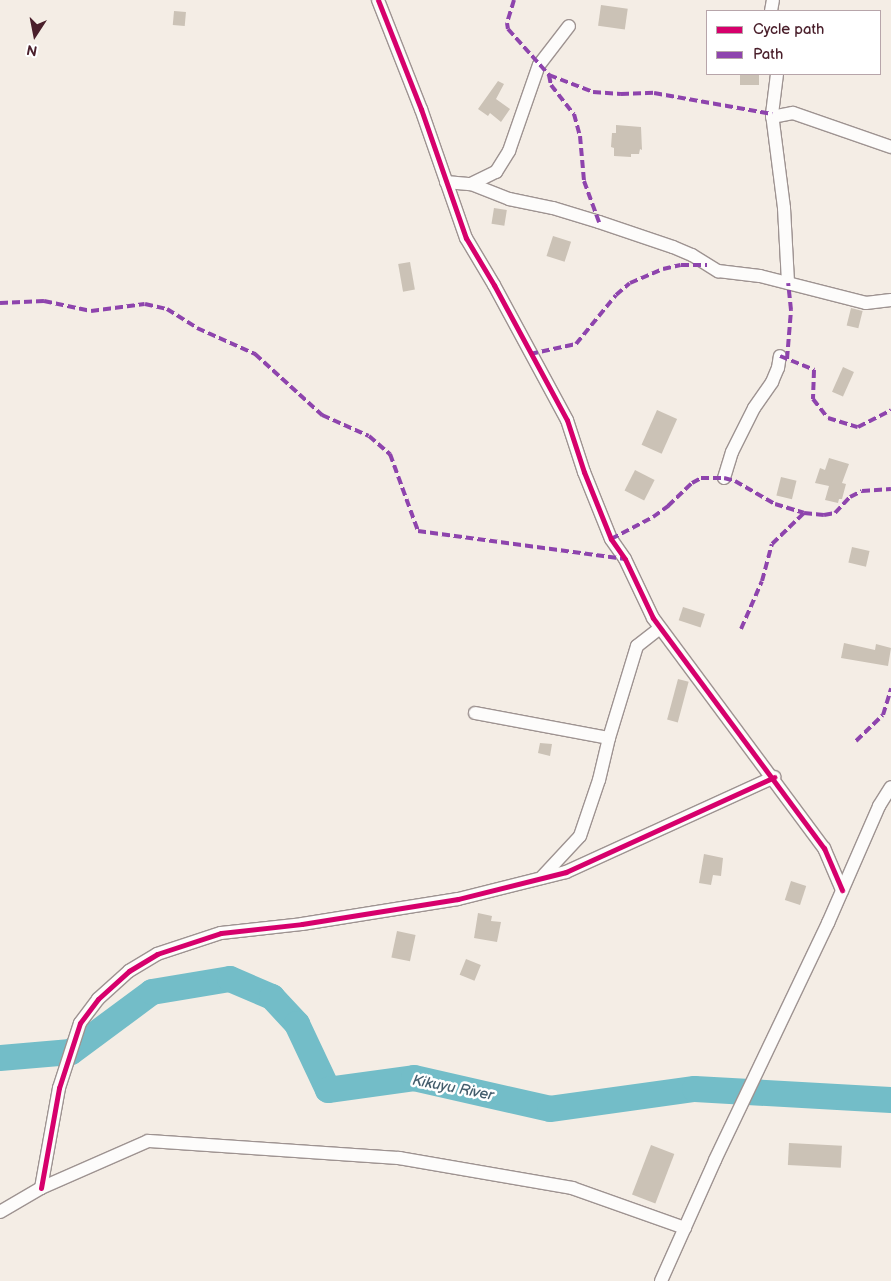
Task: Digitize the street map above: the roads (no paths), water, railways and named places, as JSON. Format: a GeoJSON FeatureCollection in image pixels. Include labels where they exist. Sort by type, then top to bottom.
{"type":"FeatureCollection","features":[{"type":"Feature","properties":{"kind":"street"},"geometry":{"type":"LineString","coordinates":[[378,0],[466,238],[494,285],[567,420],[584,472],[611,539],[625,559],[653,618],[706,686],[732,726],[774,777],[824,848],[842,890]]}},
{"type":"Feature","properties":{"kind":"street"},"geometry":{"type":"LineString","coordinates":[[471,184],[496,172],[505,158],[539,65],[569,26]]}},
{"type":"Feature","properties":{"kind":"street"},"geometry":{"type":"LineString","coordinates":[[777,75],[772,117],[785,217],[788,283]]}},
{"type":"Feature","properties":{"kind":"street"},"geometry":{"type":"LineString","coordinates":[[772,117],[793,113],[891,147]]}},
{"type":"Feature","properties":{"kind":"street"},"geometry":{"type":"LineString","coordinates":[[446,182],[471,184],[509,199],[553,208],[673,247],[692,255],[718,271],[760,276],[866,303],[891,300]]}},
{"type":"Feature","properties":{"kind":"street"},"geometry":{"type":"LineString","coordinates":[[724,478],[732,452],[754,408],[772,382],[778,368],[780,356]]}},
{"type":"Feature","properties":{"kind":"street"},"geometry":{"type":"LineString","coordinates":[[541,879],[580,836],[599,780],[609,738],[637,646],[660,628]]}},
{"type":"Feature","properties":{"kind":"street"},"geometry":{"type":"LineString","coordinates":[[475,713],[609,738]]}},
{"type":"Feature","properties":{"kind":"street"},"geometry":{"type":"LineString","coordinates":[[41,1188],[59,1088],[80,1023],[98,999],[128,971],[157,954],[221,933],[355,917],[458,899],[566,872],[774,777]]}},
{"type":"Feature","properties":{"kind":"street"},"geometry":{"type":"LineString","coordinates":[[661,1281],[714,1160],[842,890],[878,806],[891,787]]}},
{"type":"Feature","properties":{"kind":"street"},"geometry":{"type":"LineString","coordinates":[[0,1212],[41,1188],[148,1142],[399,1158],[572,1188],[685,1228]]}},
{"type":"Feature","properties":{"kind":"waterway","name":"Kikuyu River"},"geometry":{"type":"LineString","coordinates":[[0,1058],[71,1052],[152,992],[230,979],[272,997],[297,1024],[328,1090],[414,1078],[550,1109],[695,1089],[891,1100]]}}]}
